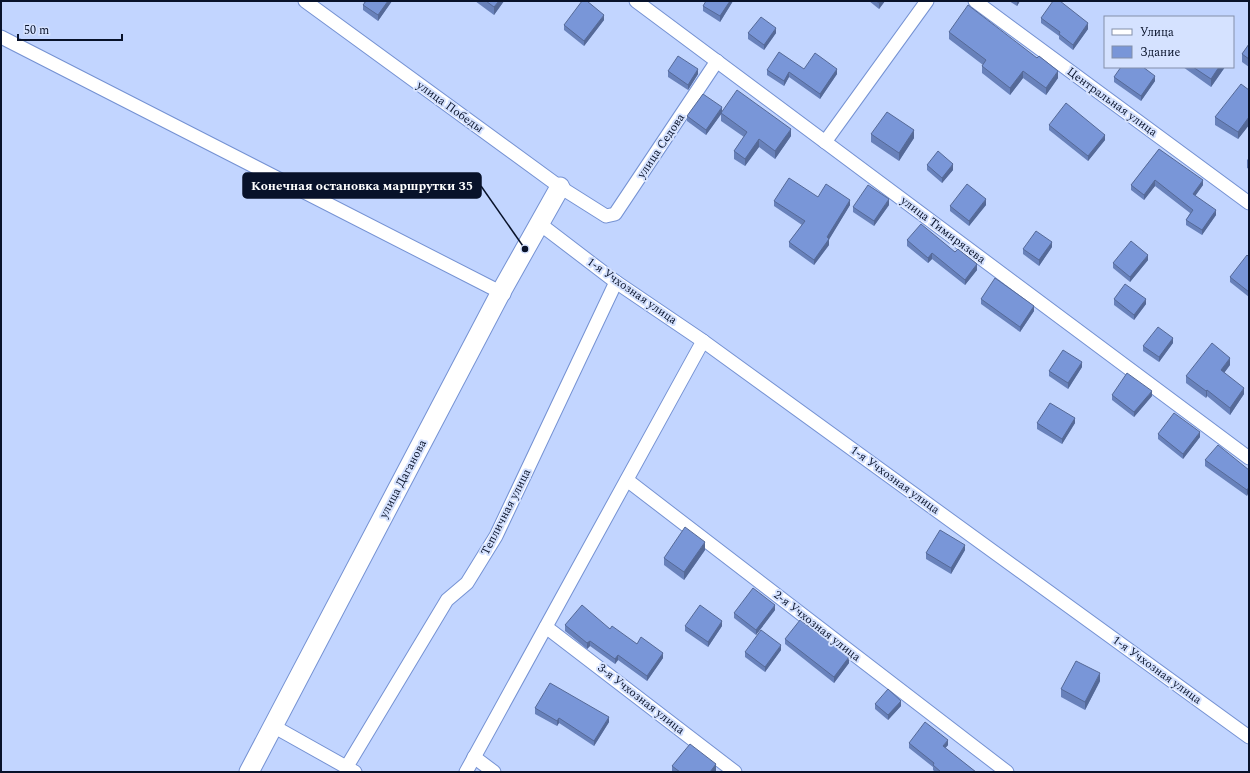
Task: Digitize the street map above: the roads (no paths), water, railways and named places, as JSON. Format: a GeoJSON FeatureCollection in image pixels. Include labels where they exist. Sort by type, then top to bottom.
{"type":"FeatureCollection","features":[{"type":"Feature","properties":{"kind":"main road","name":"улица Даганова"},"geometry":{"type":"LineString","coordinates":[[249,772],[503,293],[562,188]]}},
{"type":"Feature","properties":{"kind":"main road","name":"улица Даганова"},"geometry":{"type":"LineString","coordinates":[[253,772],[274,726]]}},
{"type":"Feature","properties":{"kind":"street","name":"улица Победы"},"geometry":{"type":"LineString","coordinates":[[305,1],[562,188],[597,211]]}},
{"type":"Feature","properties":{"kind":"street","name":"улица Тимирязева"},"geometry":{"type":"LineString","coordinates":[[636,1],[1249,458]]}},
{"type":"Feature","properties":{"kind":"street"},"geometry":{"type":"LineString","coordinates":[[825,142],[927,1]]}},
{"type":"Feature","properties":{"kind":"street","name":"Центральная улица"},"geometry":{"type":"LineString","coordinates":[[975,1],[1249,203]]}},
{"type":"Feature","properties":{"kind":"street"},"geometry":{"type":"LineString","coordinates":[[1,37],[503,293]]}},
{"type":"Feature","properties":{"kind":"street","name":"улица Седова"},"geometry":{"type":"LineString","coordinates":[[597,211],[606,216],[615,214],[718,61]]}},
{"type":"Feature","properties":{"kind":"street","name":"1-я Учхозная улица"},"geometry":{"type":"LineString","coordinates":[[541,225],[616,282],[703,341],[1249,737]]}},
{"type":"Feature","properties":{"kind":"street","name":"Тепличная улица"},"geometry":{"type":"LineString","coordinates":[[350,770],[448,600],[467,583],[496,536],[616,282]]}},
{"type":"Feature","properties":{"kind":"street"},"geometry":{"type":"LineString","coordinates":[[466,772],[703,341]]}},
{"type":"Feature","properties":{"kind":"street","name":"2-я Учхозная улица"},"geometry":{"type":"LineString","coordinates":[[627,480],[1007,772]]}},
{"type":"Feature","properties":{"kind":"street","name":"3-я Учхозная улица"},"geometry":{"type":"LineString","coordinates":[[546,627],[735,772]]}},
{"type":"Feature","properties":{"kind":"street"},"geometry":{"type":"LineString","coordinates":[[274,726],[350,770]]}},
{"type":"Feature","properties":{"kind":"street"},"geometry":{"type":"LineString","coordinates":[[474,757],[494,772]]}},
{"type":"Feature","properties":{"kind":"place","name":"Конечная остановка маршрутки 35"},"geometry":{"type":"Point","coordinates":[525,249]}}]}
